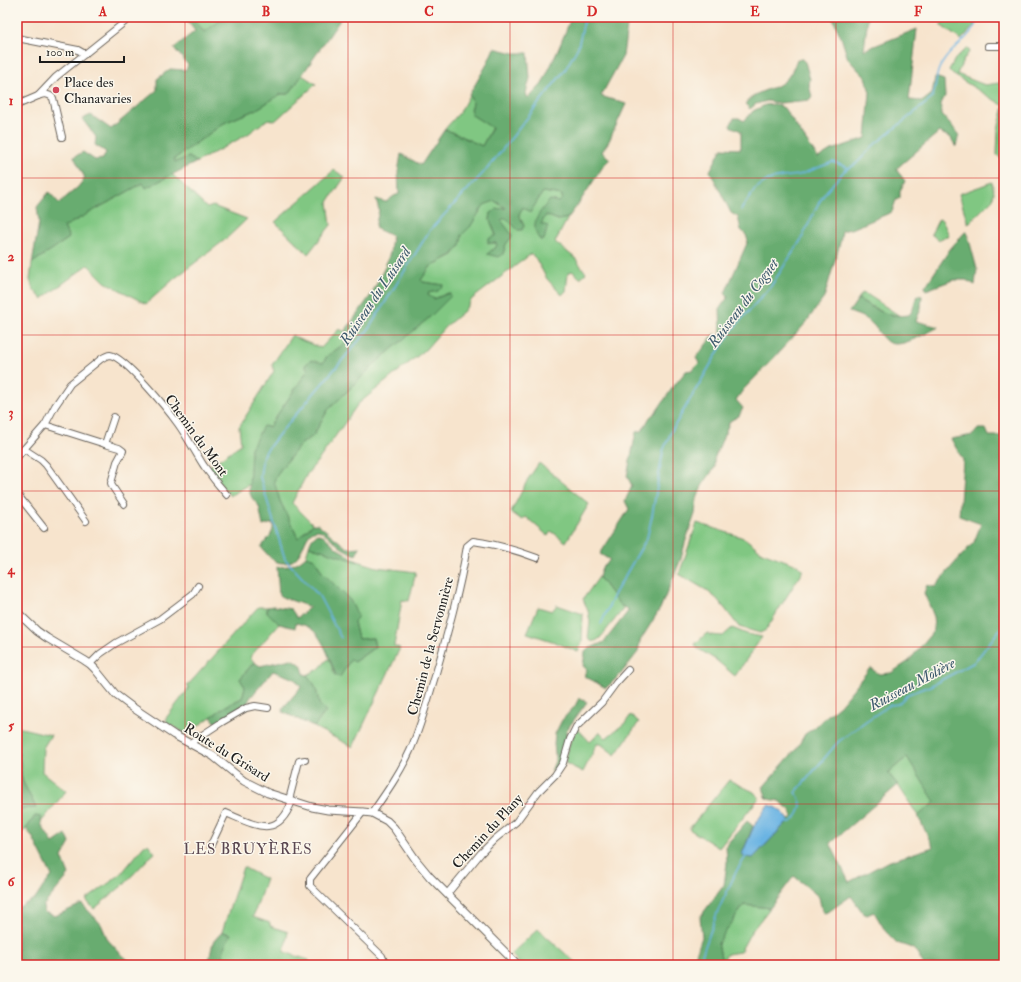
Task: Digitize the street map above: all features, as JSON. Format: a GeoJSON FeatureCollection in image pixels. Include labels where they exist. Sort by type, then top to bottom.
{"type":"FeatureCollection","features":[{"type":"Feature","properties":{"kind":"street"},"geometry":{"type":"LineString","coordinates":[[38,96],[56,77],[131,17]]}},
{"type":"Feature","properties":{"kind":"street"},"geometry":{"type":"LineString","coordinates":[[17,38],[78,50],[85,54]]}},
{"type":"Feature","properties":{"kind":"street"},"geometry":{"type":"LineString","coordinates":[[988,46],[1004,46]]}},
{"type":"Feature","properties":{"kind":"street"},"geometry":{"type":"LineString","coordinates":[[17,105],[38,96],[46,94],[50,95],[53,98],[62,137]]}},
{"type":"Feature","properties":{"kind":"street","name":"Chemin du Mont"},"geometry":{"type":"LineString","coordinates":[[18,456],[45,425],[55,406],[70,384],[101,359],[110,355],[129,368],[165,407],[182,430],[204,466],[227,495]]}},
{"type":"Feature","properties":{"kind":"street"},"geometry":{"type":"LineString","coordinates":[[105,444],[114,417]]}},
{"type":"Feature","properties":{"kind":"street"},"geometry":{"type":"LineString","coordinates":[[45,425],[119,448],[123,451],[117,462],[111,483],[124,504]]}},
{"type":"Feature","properties":{"kind":"street"},"geometry":{"type":"LineString","coordinates":[[24,449],[46,465],[86,521]]}},
{"type":"Feature","properties":{"kind":"street"},"geometry":{"type":"LineString","coordinates":[[17,494],[44,528]]}},
{"type":"Feature","properties":{"kind":"street","name":"Chemin de la Servonnière"},"geometry":{"type":"LineString","coordinates":[[372,813],[397,776],[420,726],[458,594],[467,546],[473,542],[498,546],[537,558]]}},
{"type":"Feature","properties":{"kind":"street"},"geometry":{"type":"LineString","coordinates":[[90,664],[100,654],[116,643],[160,619],[193,594],[198,586]]}},
{"type":"Feature","properties":{"kind":"street","name":"Route du Grisard"},"geometry":{"type":"LineString","coordinates":[[17,612],[37,631],[90,664],[124,702],[161,727],[213,756],[244,781],[268,793],[291,801],[320,809],[372,813],[387,821],[394,828],[423,869],[518,965]]}},
{"type":"Feature","properties":{"kind":"street","name":"Chemin du Plany"},"geometry":{"type":"LineString","coordinates":[[447,894],[481,853],[516,822],[538,792],[555,775],[563,763],[570,739],[576,728],[602,702],[616,682],[628,670]]}},
{"type":"Feature","properties":{"kind":"street"},"geometry":{"type":"LineString","coordinates":[[190,744],[222,722],[246,708],[255,706],[268,708]]}},
{"type":"Feature","properties":{"kind":"street"},"geometry":{"type":"LineString","coordinates":[[210,847],[226,813],[256,826],[267,827],[282,820],[289,809],[299,761],[305,760]]}},
{"type":"Feature","properties":{"kind":"street"},"geometry":{"type":"LineString","coordinates":[[363,812],[310,879],[310,886],[382,956],[384,965]]}},
{"type":"Feature","properties":{"kind":"green space"},"geometry":{"type":"Polygon","coordinates":[[[192,17],[225,17],[204,32],[192,17]]]}},
{"type":"Feature","properties":{"kind":"green space"},"geometry":{"type":"Polygon","coordinates":[[[192,17],[204,32],[225,17],[336,17],[340,20],[289,94],[281,94],[257,109],[224,123],[174,159],[175,162],[189,157],[197,162],[146,188],[143,183],[64,227],[69,238],[32,263],[39,222],[37,207],[49,192],[59,203],[78,187],[85,178],[74,157],[83,152],[95,160],[103,159],[106,152],[95,145],[96,137],[82,119],[91,115],[111,129],[157,90],[157,79],[170,69],[186,70],[188,65],[174,48],[195,31],[188,22],[192,17]]]}},
{"type":"Feature","properties":{"kind":"green space"},"geometry":{"type":"Polygon","coordinates":[[[571,17],[627,17],[628,19],[623,56],[601,96],[626,104],[609,141],[602,152],[610,159],[604,165],[568,218],[558,220],[546,215],[541,224],[548,226],[544,240],[540,240],[535,229],[536,219],[550,200],[559,202],[562,199],[562,195],[543,192],[530,213],[523,207],[519,214],[524,226],[522,230],[518,230],[506,218],[501,220],[512,235],[511,238],[506,244],[503,254],[498,257],[487,254],[497,246],[496,243],[488,243],[488,239],[496,235],[490,220],[491,213],[497,209],[506,208],[495,201],[484,205],[470,227],[462,235],[460,246],[452,255],[431,266],[421,280],[423,282],[444,285],[438,291],[428,293],[428,295],[434,299],[449,293],[451,296],[430,317],[379,360],[328,410],[313,436],[300,445],[280,470],[274,481],[280,501],[298,538],[313,524],[318,524],[347,548],[360,547],[356,555],[342,548],[318,530],[313,531],[309,535],[301,552],[292,561],[285,563],[277,562],[261,547],[272,533],[273,523],[263,526],[259,506],[252,498],[249,491],[251,448],[263,426],[269,427],[308,370],[305,365],[311,360],[323,363],[327,356],[353,335],[345,331],[371,295],[390,253],[392,236],[375,228],[379,210],[376,199],[386,202],[399,194],[398,172],[401,154],[421,165],[445,129],[482,146],[492,128],[472,115],[471,110],[473,103],[469,95],[487,64],[494,48],[514,53],[528,53],[530,78],[526,93],[528,99],[542,84],[571,17]]]}},
{"type":"Feature","properties":{"kind":"green space"},"geometry":{"type":"Polygon","coordinates":[[[832,17],[868,17],[864,50],[917,29],[909,100],[923,101],[932,94],[935,77],[944,80],[945,96],[941,104],[942,115],[959,134],[956,147],[951,138],[939,132],[896,169],[905,181],[900,191],[900,198],[896,200],[892,212],[854,228],[842,231],[824,298],[804,325],[743,390],[736,400],[743,408],[739,416],[730,421],[714,459],[715,467],[702,486],[697,499],[695,514],[681,559],[660,609],[640,641],[638,652],[620,675],[606,688],[584,676],[587,670],[583,666],[585,652],[588,649],[604,642],[629,610],[620,605],[599,577],[602,567],[610,560],[600,554],[629,509],[625,501],[632,486],[627,476],[636,432],[642,431],[650,417],[656,412],[686,371],[692,370],[699,363],[696,358],[714,334],[721,337],[720,308],[728,297],[725,293],[748,241],[746,235],[741,230],[738,217],[731,213],[710,171],[722,148],[741,149],[741,131],[730,126],[734,118],[739,118],[744,121],[753,111],[765,105],[775,104],[784,108],[818,158],[829,151],[866,138],[870,92],[865,77],[848,59],[841,37],[832,17]]]}},
{"type":"Feature","properties":{"kind":"green space"},"geometry":{"type":"Polygon","coordinates":[[[948,17],[973,17],[975,18],[974,26],[961,40],[940,25],[948,17]]]}},
{"type":"Feature","properties":{"kind":"green space"},"geometry":{"type":"Polygon","coordinates":[[[966,48],[970,51],[964,59],[957,74],[985,85],[999,83],[1004,85],[1004,106],[952,74],[949,70],[955,59],[966,48]]]}},
{"type":"Feature","properties":{"kind":"green space"},"geometry":{"type":"Polygon","coordinates":[[[797,59],[802,59],[805,62],[810,79],[809,85],[812,97],[810,100],[780,103],[767,101],[756,104],[750,109],[745,104],[756,94],[782,83],[790,74],[797,59]]]}},
{"type":"Feature","properties":{"kind":"green space"},"geometry":{"type":"Polygon","coordinates":[[[302,75],[316,84],[275,121],[268,119],[248,134],[197,162],[189,157],[175,163],[174,159],[224,123],[257,109],[281,94],[289,94],[302,75]]]}},
{"type":"Feature","properties":{"kind":"green space"},"geometry":{"type":"Polygon","coordinates":[[[469,95],[473,103],[471,110],[472,115],[492,127],[482,146],[445,129],[460,112],[469,95]]]}},
{"type":"Feature","properties":{"kind":"green space"},"geometry":{"type":"Polygon","coordinates":[[[1004,106],[1002,160],[997,155],[998,129],[1004,106]]]}},
{"type":"Feature","properties":{"kind":"green space"},"geometry":{"type":"Polygon","coordinates":[[[334,170],[345,177],[328,202],[331,225],[308,254],[275,222],[334,170]]]}},
{"type":"Feature","properties":{"kind":"green space"},"geometry":{"type":"Polygon","coordinates":[[[172,174],[207,208],[213,206],[247,219],[226,239],[174,279],[146,304],[105,282],[88,265],[42,299],[33,289],[30,280],[32,263],[69,238],[64,227],[143,183],[146,187],[172,174]]]}},
{"type":"Feature","properties":{"kind":"green space"},"geometry":{"type":"Polygon","coordinates":[[[992,182],[994,192],[993,199],[968,224],[959,194],[992,182]]]}},
{"type":"Feature","properties":{"kind":"green space"},"geometry":{"type":"Polygon","coordinates":[[[543,192],[562,195],[562,199],[559,202],[550,200],[541,224],[546,215],[558,220],[568,218],[555,242],[575,258],[586,273],[580,278],[572,271],[568,273],[566,291],[562,295],[547,279],[536,259],[531,254],[472,299],[464,311],[445,327],[425,350],[358,404],[307,474],[292,503],[313,524],[298,538],[280,501],[273,481],[280,470],[300,445],[313,436],[328,410],[379,360],[451,296],[448,293],[434,299],[428,295],[428,293],[438,291],[444,285],[423,282],[421,280],[431,266],[453,255],[460,246],[462,235],[470,227],[484,204],[495,201],[506,209],[491,213],[490,220],[496,236],[488,243],[496,243],[503,254],[506,244],[511,238],[501,220],[506,217],[518,230],[524,226],[519,214],[523,207],[530,212],[543,192]]]}},
{"type":"Feature","properties":{"kind":"green space"},"geometry":{"type":"Polygon","coordinates":[[[939,219],[942,220],[949,235],[938,240],[931,234],[939,219]]]}},
{"type":"Feature","properties":{"kind":"green space"},"geometry":{"type":"Polygon","coordinates":[[[965,232],[967,232],[977,269],[975,285],[966,280],[953,280],[926,290],[925,287],[950,249],[965,232]]]}},
{"type":"Feature","properties":{"kind":"green space"},"geometry":{"type":"Polygon","coordinates":[[[862,293],[868,295],[900,316],[884,313],[858,299],[862,293]]]}},
{"type":"Feature","properties":{"kind":"green space"},"geometry":{"type":"Polygon","coordinates":[[[917,295],[922,296],[921,308],[916,321],[939,327],[917,338],[900,344],[887,342],[869,321],[861,316],[849,312],[858,299],[877,310],[888,314],[901,316],[909,315],[912,311],[917,295]]]}},
{"type":"Feature","properties":{"kind":"green space"},"geometry":{"type":"Polygon","coordinates":[[[339,329],[353,335],[327,356],[323,363],[305,365],[308,370],[269,427],[251,448],[250,484],[230,496],[207,468],[241,444],[239,427],[274,371],[272,365],[292,335],[321,348],[339,329]]]}},
{"type":"Feature","properties":{"kind":"green space"},"geometry":{"type":"Polygon","coordinates":[[[978,429],[986,429],[989,436],[1004,436],[1004,965],[924,965],[917,953],[912,948],[897,943],[886,932],[874,912],[867,915],[863,913],[851,896],[825,913],[822,911],[819,897],[794,876],[770,908],[744,905],[718,943],[722,962],[720,965],[692,965],[702,937],[700,917],[724,885],[727,863],[726,845],[747,821],[753,826],[742,854],[753,858],[792,817],[790,810],[779,801],[768,799],[766,797],[763,787],[797,748],[805,734],[840,705],[870,668],[879,674],[891,673],[909,661],[934,630],[933,614],[924,593],[927,585],[935,587],[974,542],[981,524],[959,516],[963,460],[951,439],[973,435],[978,429]],[[907,757],[888,773],[898,785],[830,843],[849,882],[887,862],[933,847],[918,816],[935,802],[907,757]]]}},
{"type":"Feature","properties":{"kind":"green space"},"geometry":{"type":"Polygon","coordinates":[[[539,463],[589,504],[566,542],[551,531],[548,536],[526,517],[522,520],[511,512],[528,479],[539,463]]]}},
{"type":"Feature","properties":{"kind":"green space"},"geometry":{"type":"Polygon","coordinates":[[[697,523],[741,537],[762,552],[797,565],[802,569],[802,572],[766,630],[760,633],[739,627],[717,599],[706,590],[679,574],[697,523]]]}},
{"type":"Feature","properties":{"kind":"green space"},"geometry":{"type":"Polygon","coordinates":[[[318,534],[323,535],[338,549],[358,562],[309,546],[313,537],[318,534]]]}},
{"type":"Feature","properties":{"kind":"green space"},"geometry":{"type":"Polygon","coordinates":[[[309,546],[377,567],[416,572],[409,601],[402,600],[394,646],[400,648],[353,747],[314,727],[326,711],[319,704],[314,684],[307,675],[319,669],[329,658],[335,676],[351,659],[354,662],[375,647],[373,638],[358,639],[350,600],[322,572],[315,559],[306,556],[309,546]]]}},
{"type":"Feature","properties":{"kind":"green space"},"geometry":{"type":"Polygon","coordinates":[[[306,556],[315,559],[322,572],[350,600],[358,616],[354,622],[358,639],[373,638],[375,647],[354,662],[351,659],[340,677],[336,676],[322,641],[313,630],[296,623],[295,628],[279,624],[267,612],[267,607],[273,606],[291,609],[297,618],[310,607],[279,596],[277,567],[293,564],[306,556]]]}},
{"type":"Feature","properties":{"kind":"green space"},"geometry":{"type":"Polygon","coordinates":[[[599,577],[620,605],[624,608],[600,638],[596,641],[592,641],[588,638],[590,622],[588,611],[583,599],[599,577]]]}},
{"type":"Feature","properties":{"kind":"green space"},"geometry":{"type":"Polygon","coordinates":[[[557,605],[583,614],[582,642],[578,652],[555,642],[527,633],[538,607],[552,611],[557,605]]]}},
{"type":"Feature","properties":{"kind":"green space"},"geometry":{"type":"Polygon","coordinates":[[[258,607],[267,607],[267,612],[279,624],[250,657],[254,662],[240,679],[245,687],[242,698],[226,706],[187,734],[167,723],[166,718],[189,688],[187,686],[258,607]]]}},
{"type":"Feature","properties":{"kind":"green space"},"geometry":{"type":"Polygon","coordinates":[[[732,628],[747,634],[762,637],[735,676],[716,660],[697,648],[695,644],[707,633],[710,635],[723,636],[732,628]]]}},
{"type":"Feature","properties":{"kind":"green space"},"geometry":{"type":"Polygon","coordinates":[[[291,659],[300,664],[304,674],[307,675],[314,684],[319,704],[326,711],[314,727],[283,712],[283,708],[301,687],[295,679],[273,671],[250,698],[247,704],[216,723],[211,717],[226,706],[242,698],[245,687],[240,679],[254,662],[260,666],[291,659]]]}},
{"type":"Feature","properties":{"kind":"green space"},"geometry":{"type":"Polygon","coordinates":[[[579,698],[587,702],[566,731],[567,736],[564,752],[556,767],[553,771],[551,771],[555,761],[555,734],[562,720],[575,706],[579,698]]]}},
{"type":"Feature","properties":{"kind":"green space"},"geometry":{"type":"Polygon","coordinates":[[[631,715],[639,722],[615,755],[601,744],[597,744],[583,772],[565,763],[570,742],[577,728],[590,742],[600,732],[606,738],[625,723],[631,715]]]}},
{"type":"Feature","properties":{"kind":"green space"},"geometry":{"type":"Polygon","coordinates":[[[17,727],[51,735],[43,748],[42,772],[66,791],[42,821],[41,817],[35,816],[26,829],[17,837],[17,808],[36,808],[22,780],[19,754],[17,753],[17,727]]]}},
{"type":"Feature","properties":{"kind":"green space"},"geometry":{"type":"Polygon","coordinates":[[[17,753],[19,754],[22,780],[36,808],[17,808],[17,753]]]}},
{"type":"Feature","properties":{"kind":"green space"},"geometry":{"type":"Polygon","coordinates":[[[907,757],[936,802],[918,816],[898,785],[888,773],[907,757]]]}},
{"type":"Feature","properties":{"kind":"green space"},"geometry":{"type":"Polygon","coordinates":[[[729,780],[754,792],[759,798],[719,848],[689,829],[729,780]]]}},
{"type":"Feature","properties":{"kind":"green space"},"geometry":{"type":"Polygon","coordinates":[[[35,816],[41,817],[42,826],[53,843],[66,834],[70,843],[62,857],[69,875],[43,906],[44,912],[55,916],[82,904],[101,924],[108,940],[134,965],[17,965],[17,908],[36,898],[52,876],[32,836],[26,829],[35,816]]]}},
{"type":"Feature","properties":{"kind":"green space"},"geometry":{"type":"Polygon","coordinates":[[[148,844],[155,853],[122,886],[94,909],[86,900],[121,874],[144,846],[148,844]]]}},
{"type":"Feature","properties":{"kind":"green space"},"geometry":{"type":"Polygon","coordinates":[[[243,867],[266,879],[253,917],[270,923],[270,926],[288,932],[284,952],[309,960],[308,965],[221,965],[224,948],[230,934],[222,932],[243,867]]]}},
{"type":"Feature","properties":{"kind":"green space"},"geometry":{"type":"Polygon","coordinates":[[[744,905],[770,908],[751,932],[740,952],[727,954],[722,962],[718,943],[744,905]]]}},
{"type":"Feature","properties":{"kind":"green space"},"geometry":{"type":"Polygon","coordinates":[[[538,929],[578,965],[521,965],[511,954],[538,929]]]}},
{"type":"Feature","properties":{"kind":"green space"},"geometry":{"type":"Polygon","coordinates":[[[222,932],[231,934],[224,948],[221,965],[208,965],[213,942],[222,932]]]}},
{"type":"Feature","properties":{"kind":"water"},"geometry":{"type":"Polygon","coordinates":[[[768,805],[780,810],[789,820],[753,858],[744,857],[742,854],[754,826],[768,805]]]}},
{"type":"Feature","properties":{"kind":"waterway","name":"Ruisseau du Luisard"},"geometry":{"type":"LineString","coordinates":[[341,638],[319,596],[285,559],[260,477],[263,455],[368,330],[430,230],[487,169],[565,70],[578,47],[585,17]]}},
{"type":"Feature","properties":{"kind":"waterway","name":"Ruisseau du Cognet"},"geometry":{"type":"LineString","coordinates":[[601,624],[615,593],[647,538],[663,451],[672,430],[718,352],[733,329],[771,286],[801,240],[818,204],[825,193],[844,171],[856,164],[874,145],[930,100],[933,96],[937,74],[941,65],[949,54],[972,31],[978,17]]}},
{"type":"Feature","properties":{"kind":"waterway"},"geometry":{"type":"LineString","coordinates":[[741,210],[755,189],[768,180],[799,175],[833,162],[849,168]]}},
{"type":"Feature","properties":{"kind":"waterway","name":"Ruisseau Molière"},"geometry":{"type":"LineString","coordinates":[[787,822],[791,822],[795,819],[801,805],[796,792],[838,742],[890,705],[898,704],[908,694],[930,686],[973,663],[1004,624]]}},
{"type":"Feature","properties":{"kind":"waterway","name":"Ruisseau Molière"},"geometry":{"type":"LineString","coordinates":[[705,965],[702,955],[717,913],[737,870],[747,855]]}},
{"type":"Feature","properties":{"kind":"place","name":"Place des Chanavaries"},"geometry":{"type":"Point","coordinates":[56,90]}},
{"type":"Feature","properties":{"kind":"district","name":"LES BRUYÈRES"},"geometry":{"type":"Point","coordinates":[248,849]}}]}
